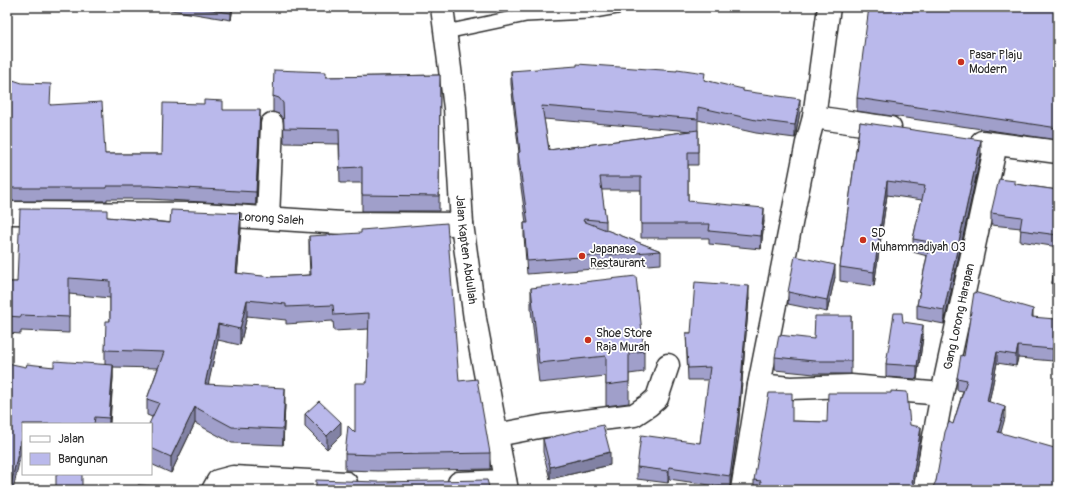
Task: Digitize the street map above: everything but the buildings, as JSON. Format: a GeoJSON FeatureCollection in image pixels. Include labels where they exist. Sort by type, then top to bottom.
{"type":"FeatureCollection","features":[{"type":"Feature","properties":{"kind":"street","name":"Jalan Kapten Abdullah"},"geometry":{"type":"LineString","coordinates":[[442,7],[455,108],[462,224],[475,319],[506,486]]}},
{"type":"Feature","properties":{"kind":"street"},"geometry":{"type":"LineString","coordinates":[[742,490],[759,385],[807,143],[814,117],[829,7]]}},
{"type":"Feature","properties":{"kind":"street"},"geometry":{"type":"LineString","coordinates":[[814,117],[909,131]]}},
{"type":"Feature","properties":{"kind":"street"},"geometry":{"type":"LineString","coordinates":[[268,218],[272,124]]}},
{"type":"Feature","properties":{"kind":"street"},"geometry":{"type":"LineString","coordinates":[[964,139],[1058,152]]}},
{"type":"Feature","properties":{"kind":"street","name":"Gang Lorong Harapan"},"geometry":{"type":"LineString","coordinates":[[924,490],[942,394],[996,144]]}},
{"type":"Feature","properties":{"kind":"street","name":"Lorong Saleh"},"geometry":{"type":"LineString","coordinates":[[7,214],[202,214],[342,223],[462,224]]}},
{"type":"Feature","properties":{"kind":"street"},"geometry":{"type":"LineString","coordinates":[[496,434],[544,426],[634,415],[657,398],[668,365]]}},
{"type":"Feature","properties":{"kind":"street"},"geometry":{"type":"LineString","coordinates":[[759,385],[790,388],[857,386],[942,394]]}},
{"type":"Feature","properties":{"kind":"street"},"geometry":{"type":"LineString","coordinates":[[213,490],[218,481],[234,477],[369,484]]}},
{"type":"Feature","properties":{"kind":"street"},"geometry":{"type":"LineString","coordinates":[[440,483],[506,486]]}},
{"type":"Feature","properties":{"kind":"lane"},"geometry":{"type":"LineString","coordinates":[[446,32],[526,15],[588,12],[617,7]]}},
{"type":"Feature","properties":{"kind":"place","name":"Pasar Plaju Modern"},"geometry":{"type":"Point","coordinates":[961,62]}},
{"type":"Feature","properties":{"kind":"place","name":"SD Muhammadiyah 03"},"geometry":{"type":"Point","coordinates":[863,240]}},
{"type":"Feature","properties":{"kind":"place","name":"Japanase Restaurant"},"geometry":{"type":"Point","coordinates":[582,256]}},
{"type":"Feature","properties":{"kind":"place","name":"Shoe Store Raja Murah"},"geometry":{"type":"Point","coordinates":[588,340]}}]}
